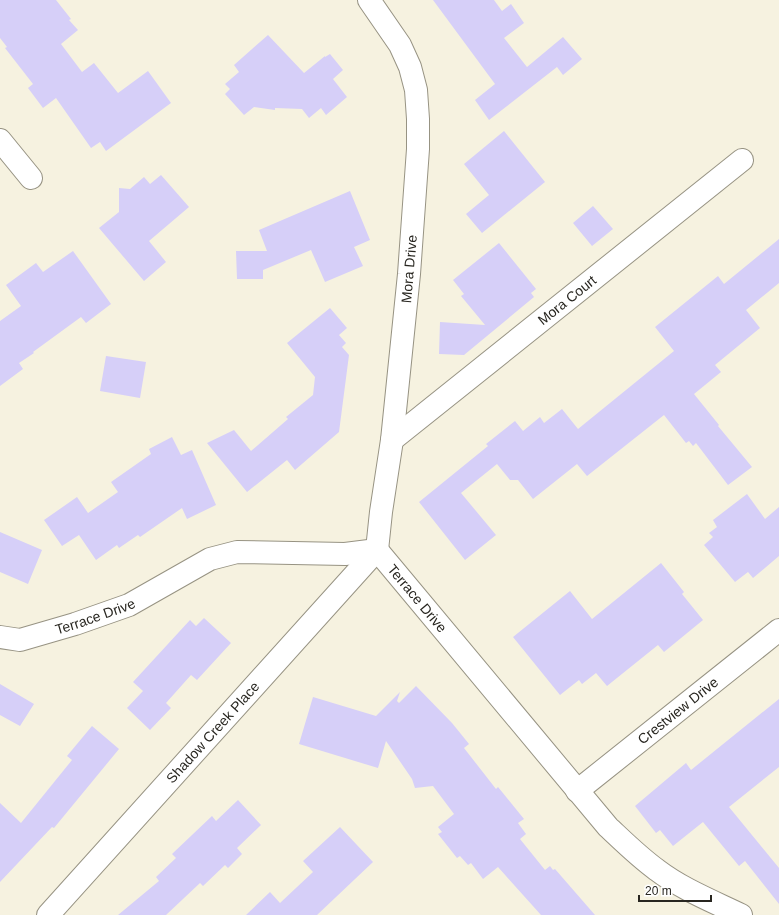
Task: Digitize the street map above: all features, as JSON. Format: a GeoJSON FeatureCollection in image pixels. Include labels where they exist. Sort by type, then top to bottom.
{"type":"FeatureCollection","features":[{"type":"Feature","properties":{"kind":"street","name":"Mora Drive"},"geometry":{"type":"LineString","coordinates":[[369,0],[400,45],[414,80],[418,105],[418,149],[411,246],[392,440],[377,550]]}},
{"type":"Feature","properties":{"kind":"street"},"geometry":{"type":"LineString","coordinates":[[0,140],[31,178]]}},
{"type":"Feature","properties":{"kind":"street","name":"Mora Court"},"geometry":{"type":"LineString","coordinates":[[392,440],[742,160]]}},
{"type":"Feature","properties":{"kind":"street","name":"Terrace Drive"},"geometry":{"type":"LineString","coordinates":[[0,637],[20,640],[75,624],[129,605],[210,558],[237,552],[345,554],[377,550],[608,827],[635,853],[656,870],[703,897],[741,915]]}},
{"type":"Feature","properties":{"kind":"street","name":"Shadow Creek Place"},"geometry":{"type":"LineString","coordinates":[[48,915],[377,550]]}},
{"type":"Feature","properties":{"kind":"street","name":"Crestview Drive"},"geometry":{"type":"LineString","coordinates":[[577,791],[779,630]]}},
{"type":"Feature","properties":{"kind":"building"},"geometry":{"type":"Polygon","coordinates":[[[0,0],[56,0],[71,19],[69,20],[78,30],[61,44],[82,72],[94,63],[118,93],[148,71],[171,103],[106,151],[100,142],[91,148],[56,98],[43,108],[28,88],[33,84],[5,48],[7,47],[0,38],[0,0]]]}},
{"type":"Feature","properties":{"kind":"building"},"geometry":{"type":"Polygon","coordinates":[[[433,0],[494,0],[502,11],[511,4],[524,23],[504,38],[527,67],[563,37],[582,59],[563,75],[557,67],[489,120],[475,100],[495,84],[433,0]]]}},
{"type":"Feature","properties":{"kind":"building"},"geometry":{"type":"Polygon","coordinates":[[[268,35],[304,73],[325,56],[330,54],[343,70],[333,79],[347,97],[326,115],[321,108],[309,118],[302,109],[275,108],[275,110],[254,107],[244,115],[225,94],[230,89],[225,84],[239,72],[234,65],[268,35]]]}},
{"type":"Feature","properties":{"kind":"building"},"geometry":{"type":"Polygon","coordinates":[[[504,131],[545,182],[482,233],[466,214],[489,195],[464,164],[504,131]]]}},
{"type":"Feature","properties":{"kind":"building"},"geometry":{"type":"Polygon","coordinates":[[[161,175],[189,207],[149,241],[166,262],[144,281],[99,228],[119,212],[119,188],[130,189],[144,177],[150,184],[161,175]]]}},
{"type":"Feature","properties":{"kind":"building"},"geometry":{"type":"Polygon","coordinates":[[[350,191],[370,240],[354,247],[363,266],[325,282],[311,250],[263,270],[263,279],[237,279],[236,251],[267,251],[259,230],[350,191]]]}},
{"type":"Feature","properties":{"kind":"building"},"geometry":{"type":"Polygon","coordinates":[[[593,206],[613,229],[592,246],[573,223],[593,206]]]}},
{"type":"Feature","properties":{"kind":"building"},"geometry":{"type":"Polygon","coordinates":[[[779,239],[779,283],[746,310],[760,328],[715,365],[721,372],[694,394],[752,467],[728,485],[696,443],[693,446],[689,441],[686,443],[664,415],[587,476],[577,464],[533,499],[518,480],[510,480],[497,464],[461,493],[496,535],[465,560],[419,502],[488,446],[486,444],[515,421],[523,431],[540,417],[544,423],[562,409],[578,429],[674,351],[655,327],[718,276],[724,284],[779,239]]]}},
{"type":"Feature","properties":{"kind":"building"},"geometry":{"type":"Polygon","coordinates":[[[499,243],[536,289],[531,293],[534,297],[464,355],[439,354],[440,322],[485,325],[461,296],[464,294],[453,280],[499,243]]]}},
{"type":"Feature","properties":{"kind":"building"},"geometry":{"type":"Polygon","coordinates":[[[73,251],[111,304],[86,323],[81,317],[33,352],[34,353],[19,363],[23,369],[0,386],[0,321],[21,306],[6,285],[36,263],[43,272],[73,251]]]}},
{"type":"Feature","properties":{"kind":"building"},"geometry":{"type":"Polygon","coordinates":[[[330,308],[347,328],[339,335],[346,343],[342,347],[349,355],[339,432],[295,470],[287,460],[247,492],[207,443],[234,430],[251,451],[288,419],[286,417],[313,395],[315,377],[287,343],[330,308]]]}},
{"type":"Feature","properties":{"kind":"building"},"geometry":{"type":"Polygon","coordinates":[[[106,356],[146,362],[140,398],[100,391],[106,356]]]}},
{"type":"Feature","properties":{"kind":"building"},"geometry":{"type":"Polygon","coordinates":[[[172,437],[181,455],[192,450],[216,505],[187,519],[182,508],[140,537],[138,535],[119,548],[117,545],[96,560],[79,535],[62,546],[44,520],[77,497],[88,513],[118,492],[111,482],[151,454],[149,449],[172,437]]]}},
{"type":"Feature","properties":{"kind":"building"},"geometry":{"type":"Polygon","coordinates":[[[747,494],[765,519],[779,507],[779,556],[753,578],[748,572],[735,582],[704,545],[713,537],[709,533],[717,527],[713,520],[747,494]]]}},
{"type":"Feature","properties":{"kind":"building"},"geometry":{"type":"Polygon","coordinates":[[[0,532],[42,550],[28,584],[0,572],[0,532]]]}},
{"type":"Feature","properties":{"kind":"building"},"geometry":{"type":"Polygon","coordinates":[[[661,563],[684,592],[682,594],[703,620],[664,652],[658,645],[607,686],[596,673],[582,684],[579,680],[560,695],[513,637],[570,591],[592,619],[661,563]]]}},
{"type":"Feature","properties":{"kind":"building"},"geometry":{"type":"Polygon","coordinates":[[[204,618],[231,643],[197,680],[191,675],[166,703],[171,708],[150,730],[127,708],[143,691],[133,682],[190,620],[196,626],[204,618]]]}},
{"type":"Feature","properties":{"kind":"building"},"geometry":{"type":"Polygon","coordinates":[[[0,684],[34,704],[20,726],[0,715],[0,684]]]}},
{"type":"Feature","properties":{"kind":"building"},"geometry":{"type":"Polygon","coordinates":[[[416,686],[452,723],[469,744],[464,748],[496,789],[498,787],[524,819],[518,823],[526,834],[520,839],[545,870],[550,866],[553,870],[555,869],[595,915],[541,915],[498,867],[483,879],[471,863],[468,865],[460,856],[457,858],[438,834],[442,832],[438,827],[454,814],[433,786],[415,788],[412,779],[386,741],[378,768],[299,744],[313,697],[376,716],[400,692],[397,701],[399,703],[416,686]]]}},
{"type":"Feature","properties":{"kind":"building"},"geometry":{"type":"Polygon","coordinates":[[[779,699],[779,767],[729,807],[779,868],[779,904],[745,861],[739,866],[703,822],[673,846],[660,830],[656,833],[635,806],[686,763],[691,770],[779,699]]]}},
{"type":"Feature","properties":{"kind":"building"},"geometry":{"type":"Polygon","coordinates":[[[92,726],[119,749],[54,828],[52,827],[0,882],[0,803],[21,823],[72,760],[67,756],[92,726]]]}},
{"type":"Feature","properties":{"kind":"building"},"geometry":{"type":"Polygon","coordinates":[[[238,800],[261,825],[237,848],[242,854],[228,868],[225,865],[203,886],[200,883],[166,915],[118,915],[159,881],[156,877],[176,858],[172,854],[212,816],[216,821],[238,800]]]}},
{"type":"Feature","properties":{"kind":"building"},"geometry":{"type":"Polygon","coordinates":[[[340,827],[373,862],[317,915],[246,915],[270,892],[280,903],[313,872],[303,861],[340,827]]]}}]}
